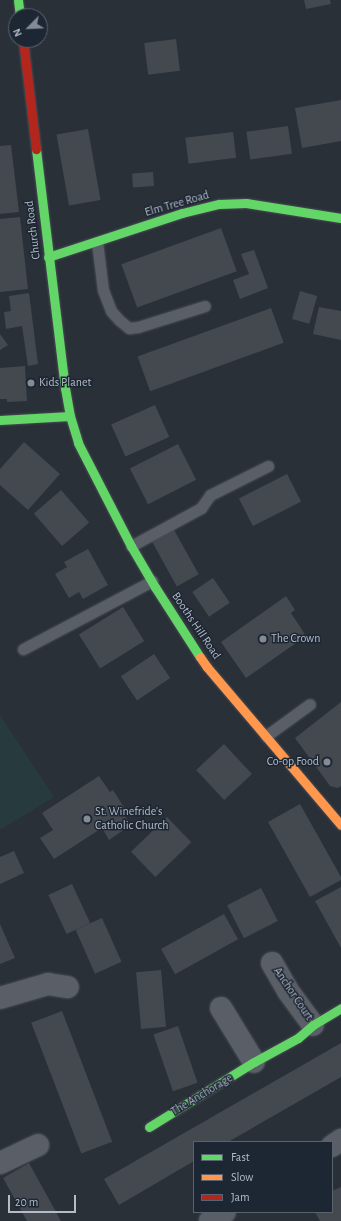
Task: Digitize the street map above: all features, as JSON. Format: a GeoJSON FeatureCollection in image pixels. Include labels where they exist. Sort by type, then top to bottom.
{"type":"FeatureCollection","features":[{"type":"Feature","properties":{"kind":"main road","name":"Church Road"},"geometry":{"type":"LineString","coordinates":[[24,48],[48,257],[70,416]]}},
{"type":"Feature","properties":{"kind":"main road","name":"Elm Tree Road"},"geometry":{"type":"LineString","coordinates":[[48,257],[182,213],[219,204],[246,203],[341,218]]}},
{"type":"Feature","properties":{"kind":"main road"},"geometry":{"type":"LineString","coordinates":[[0,420],[70,416]]}},
{"type":"Feature","properties":{"kind":"main road","name":"Booths Hill Road"},"geometry":{"type":"LineString","coordinates":[[70,416],[78,443],[131,546],[207,667],[341,825]]}},
{"type":"Feature","properties":{"kind":"main road","name":"The Anchorage"},"geometry":{"type":"LineString","coordinates":[[149,1127],[254,1062],[298,1038],[313,1025],[341,1008]]}},
{"type":"Feature","properties":{"kind":"street","name":"Anchor Court"},"geometry":{"type":"LineString","coordinates":[[272,963],[288,991],[313,1025]]}},
{"type":"Feature","properties":{"kind":"street"},"geometry":{"type":"LineString","coordinates":[[0,998],[48,984],[68,987]]}},
{"type":"Feature","properties":{"kind":"street"},"geometry":{"type":"LineString","coordinates":[[221,1008],[254,1062]]}},
{"type":"Feature","properties":{"kind":"street"},"geometry":{"type":"LineString","coordinates":[[0,1164],[38,1144]]}},
{"type":"Feature","properties":{"kind":"street"},"geometry":{"type":"LineString","coordinates":[[210,1221],[223,1213]]}},
{"type":"Feature","properties":{"kind":"lane"},"geometry":{"type":"LineString","coordinates":[[97,242],[103,290],[111,311],[129,328],[138,327],[205,306]]}},
{"type":"Feature","properties":{"kind":"lane"},"geometry":{"type":"LineString","coordinates":[[131,546],[201,508],[210,495],[268,466]]}},
{"type":"Feature","properties":{"kind":"lane"},"geometry":{"type":"LineString","coordinates":[[22,649],[152,581]]}},
{"type":"Feature","properties":{"kind":"lane"},"geometry":{"type":"LineString","coordinates":[[266,736],[310,704]]}},
{"type":"Feature","properties":{"kind":"green space"},"geometry":{"type":"Polygon","coordinates":[[[0,715],[54,797],[0,830],[0,715]]]}},
{"type":"Feature","properties":{"kind":"building"},"geometry":{"type":"Polygon","coordinates":[[[304,0],[330,0],[331,4],[306,9],[304,0]]]}},
{"type":"Feature","properties":{"kind":"building"},"geometry":{"type":"Polygon","coordinates":[[[176,39],[180,71],[148,75],[144,43],[176,39]]]}},
{"type":"Feature","properties":{"kind":"building"},"geometry":{"type":"Polygon","coordinates":[[[341,100],[341,141],[302,148],[295,108],[341,100]]]}},
{"type":"Feature","properties":{"kind":"building"},"geometry":{"type":"Polygon","coordinates":[[[288,126],[292,154],[250,160],[246,132],[288,126]]]}},
{"type":"Feature","properties":{"kind":"building"},"geometry":{"type":"Polygon","coordinates":[[[88,129],[101,200],[69,205],[56,135],[88,129]]]}},
{"type":"Feature","properties":{"kind":"building"},"geometry":{"type":"Polygon","coordinates":[[[233,132],[236,158],[189,164],[185,138],[233,132]]]}},
{"type":"Feature","properties":{"kind":"building"},"geometry":{"type":"Polygon","coordinates":[[[11,145],[19,212],[0,214],[0,146],[11,145]]]}},
{"type":"Feature","properties":{"kind":"building"},"geometry":{"type":"Polygon","coordinates":[[[153,172],[154,186],[133,187],[132,173],[153,172]]]}},
{"type":"Feature","properties":{"kind":"building"},"geometry":{"type":"Polygon","coordinates":[[[20,217],[28,289],[0,292],[0,219],[20,217]]]}},
{"type":"Feature","properties":{"kind":"building"},"geometry":{"type":"Polygon","coordinates":[[[221,228],[237,271],[137,307],[121,264],[221,228]]]}},
{"type":"Feature","properties":{"kind":"building"},"geometry":{"type":"Polygon","coordinates":[[[254,250],[268,288],[240,299],[233,280],[249,274],[241,254],[254,250]]]}},
{"type":"Feature","properties":{"kind":"building"},"geometry":{"type":"Polygon","coordinates":[[[300,291],[317,296],[309,324],[292,319],[300,291]]]}},
{"type":"Feature","properties":{"kind":"building"},"geometry":{"type":"Polygon","coordinates":[[[29,293],[38,364],[28,366],[22,326],[6,329],[4,312],[11,311],[9,296],[29,293]]]}},
{"type":"Feature","properties":{"kind":"building"},"geometry":{"type":"Polygon","coordinates":[[[319,307],[341,311],[341,340],[313,334],[319,307]]]}},
{"type":"Feature","properties":{"kind":"building"},"geometry":{"type":"Polygon","coordinates":[[[271,308],[284,343],[150,391],[138,357],[271,308]]]}},
{"type":"Feature","properties":{"kind":"building"},"geometry":{"type":"Polygon","coordinates":[[[0,334],[8,345],[0,350],[0,334]]]}},
{"type":"Feature","properties":{"kind":"building"},"geometry":{"type":"Polygon","coordinates":[[[25,366],[27,401],[7,402],[7,399],[0,399],[0,368],[25,366]]]}},
{"type":"Feature","properties":{"kind":"building"},"geometry":{"type":"Polygon","coordinates":[[[155,405],[169,437],[125,456],[111,425],[155,405]]]}},
{"type":"Feature","properties":{"kind":"building"},"geometry":{"type":"Polygon","coordinates":[[[24,442],[60,474],[28,510],[0,485],[0,469],[24,442]]]}},
{"type":"Feature","properties":{"kind":"building"},"geometry":{"type":"Polygon","coordinates":[[[178,444],[196,480],[148,504],[130,469],[178,444]]]}},
{"type":"Feature","properties":{"kind":"building"},"geometry":{"type":"Polygon","coordinates":[[[287,474],[301,502],[253,526],[239,499],[287,474]]]}},
{"type":"Feature","properties":{"kind":"building"},"geometry":{"type":"Polygon","coordinates":[[[61,490],[89,522],[62,546],[34,514],[61,490]]]}},
{"type":"Feature","properties":{"kind":"building"},"geometry":{"type":"Polygon","coordinates":[[[173,528],[199,574],[177,586],[151,540],[173,528]]]}},
{"type":"Feature","properties":{"kind":"building"},"geometry":{"type":"Polygon","coordinates":[[[88,549],[108,585],[83,599],[79,592],[69,598],[55,574],[67,567],[64,562],[88,549]]]}},
{"type":"Feature","properties":{"kind":"building"},"geometry":{"type":"Polygon","coordinates":[[[213,578],[230,603],[209,617],[192,592],[213,578]]]}},
{"type":"Feature","properties":{"kind":"building","name":"The Crown"},"geometry":{"type":"Polygon","coordinates":[[[286,596],[295,610],[291,613],[306,636],[246,678],[221,642],[286,596]]]}},
{"type":"Feature","properties":{"kind":"building"},"geometry":{"type":"Polygon","coordinates":[[[123,607],[144,641],[100,668],[79,635],[123,607]]]}},
{"type":"Feature","properties":{"kind":"building"},"geometry":{"type":"Polygon","coordinates":[[[154,654],[170,678],[137,700],[121,676],[154,654]]]}},
{"type":"Feature","properties":{"kind":"building","name":"Co-op Food"},"geometry":{"type":"Polygon","coordinates":[[[341,702],[341,786],[338,788],[330,786],[295,738],[341,702]]]}},
{"type":"Feature","properties":{"kind":"building"},"geometry":{"type":"Polygon","coordinates":[[[224,744],[252,774],[224,800],[196,770],[224,744]]]}},
{"type":"Feature","properties":{"kind":"building","name":"St. Winefride's Catholic Church"},"geometry":{"type":"Polygon","coordinates":[[[99,776],[110,792],[113,790],[127,812],[124,814],[131,825],[109,840],[102,828],[54,859],[40,838],[53,830],[42,813],[99,776]]]}},
{"type":"Feature","properties":{"kind":"building"},"geometry":{"type":"Polygon","coordinates":[[[300,804],[341,877],[341,880],[310,897],[268,822],[300,804]]]}},
{"type":"Feature","properties":{"kind":"building"},"geometry":{"type":"Polygon","coordinates":[[[167,817],[191,842],[155,877],[131,852],[167,817]]]}},
{"type":"Feature","properties":{"kind":"building"},"geometry":{"type":"Polygon","coordinates":[[[14,851],[24,873],[0,884],[0,857],[14,851]]]}},
{"type":"Feature","properties":{"kind":"building"},"geometry":{"type":"Polygon","coordinates":[[[72,884],[90,923],[67,934],[48,895],[72,884]]]}},
{"type":"Feature","properties":{"kind":"building"},"geometry":{"type":"Polygon","coordinates":[[[341,887],[341,948],[315,901],[341,887]]]}},
{"type":"Feature","properties":{"kind":"building"},"geometry":{"type":"Polygon","coordinates":[[[261,888],[278,921],[244,938],[227,905],[261,888]]]}},
{"type":"Feature","properties":{"kind":"building"},"geometry":{"type":"Polygon","coordinates":[[[224,914],[238,939],[175,974],[161,949],[224,914]]]}},
{"type":"Feature","properties":{"kind":"building"},"geometry":{"type":"Polygon","coordinates":[[[102,918],[122,962],[95,974],[76,930],[102,918]]]}},
{"type":"Feature","properties":{"kind":"building"},"geometry":{"type":"Polygon","coordinates":[[[0,924],[15,958],[0,964],[0,924]]]}},
{"type":"Feature","properties":{"kind":"building"},"geometry":{"type":"Polygon","coordinates":[[[161,970],[166,1027],[141,1029],[136,972],[161,970]]]}},
{"type":"Feature","properties":{"kind":"building"},"geometry":{"type":"Polygon","coordinates":[[[62,1011],[112,1142],[81,1154],[31,1023],[62,1011]]]}},
{"type":"Feature","properties":{"kind":"building"},"geometry":{"type":"Polygon","coordinates":[[[178,1026],[198,1083],[173,1091],[153,1034],[178,1026]]]}},
{"type":"Feature","properties":{"kind":"building"},"geometry":{"type":"Polygon","coordinates":[[[341,1043],[341,1077],[230,1141],[193,1141],[193,1162],[119,1205],[104,1179],[341,1043]]]}},
{"type":"Feature","properties":{"kind":"building"},"geometry":{"type":"Polygon","coordinates":[[[29,1163],[61,1221],[27,1221],[3,1178],[29,1163]]]}},
{"type":"Feature","properties":{"kind":"building"},"geometry":{"type":"Polygon","coordinates":[[[341,1187],[341,1221],[320,1221],[316,1213],[333,1213],[333,1191],[341,1187]]]}},
{"type":"Feature","properties":{"kind":"traffic: fast"},"geometry":{"type":"LineString","coordinates":[[18,0],[19,8]]}},
{"type":"Feature","properties":{"kind":"traffic: fast"},"geometry":{"type":"LineString","coordinates":[[36,149],[65,388],[70,416],[78,443],[131,546],[155,587],[200,657]]}},
{"type":"Feature","properties":{"kind":"traffic: fast"},"geometry":{"type":"LineString","coordinates":[[48,257],[182,213],[219,204],[246,203],[341,218]]}},
{"type":"Feature","properties":{"kind":"traffic: fast"},"geometry":{"type":"LineString","coordinates":[[0,420],[70,416]]}},
{"type":"Feature","properties":{"kind":"traffic: fast"},"geometry":{"type":"LineString","coordinates":[[149,1127],[254,1062],[298,1038],[313,1025],[341,1008]]}},
{"type":"Feature","properties":{"kind":"traffic: slow"},"geometry":{"type":"LineString","coordinates":[[200,657],[341,825]]}},
{"type":"Feature","properties":{"kind":"traffic: jam"},"geometry":{"type":"LineString","coordinates":[[24,48],[36,149]]}},
{"type":"Feature","properties":{"kind":"place","name":"Kids Planet"},"geometry":{"type":"Point","coordinates":[31,383]}},
{"type":"Feature","properties":{"kind":"place","name":"The Crown"},"geometry":{"type":"Point","coordinates":[263,639]}},
{"type":"Feature","properties":{"kind":"place","name":"Co-op Food"},"geometry":{"type":"Point","coordinates":[327,762]}},
{"type":"Feature","properties":{"kind":"place","name":"St. Winefride's Catholic Church"},"geometry":{"type":"Point","coordinates":[87,819]}}]}
